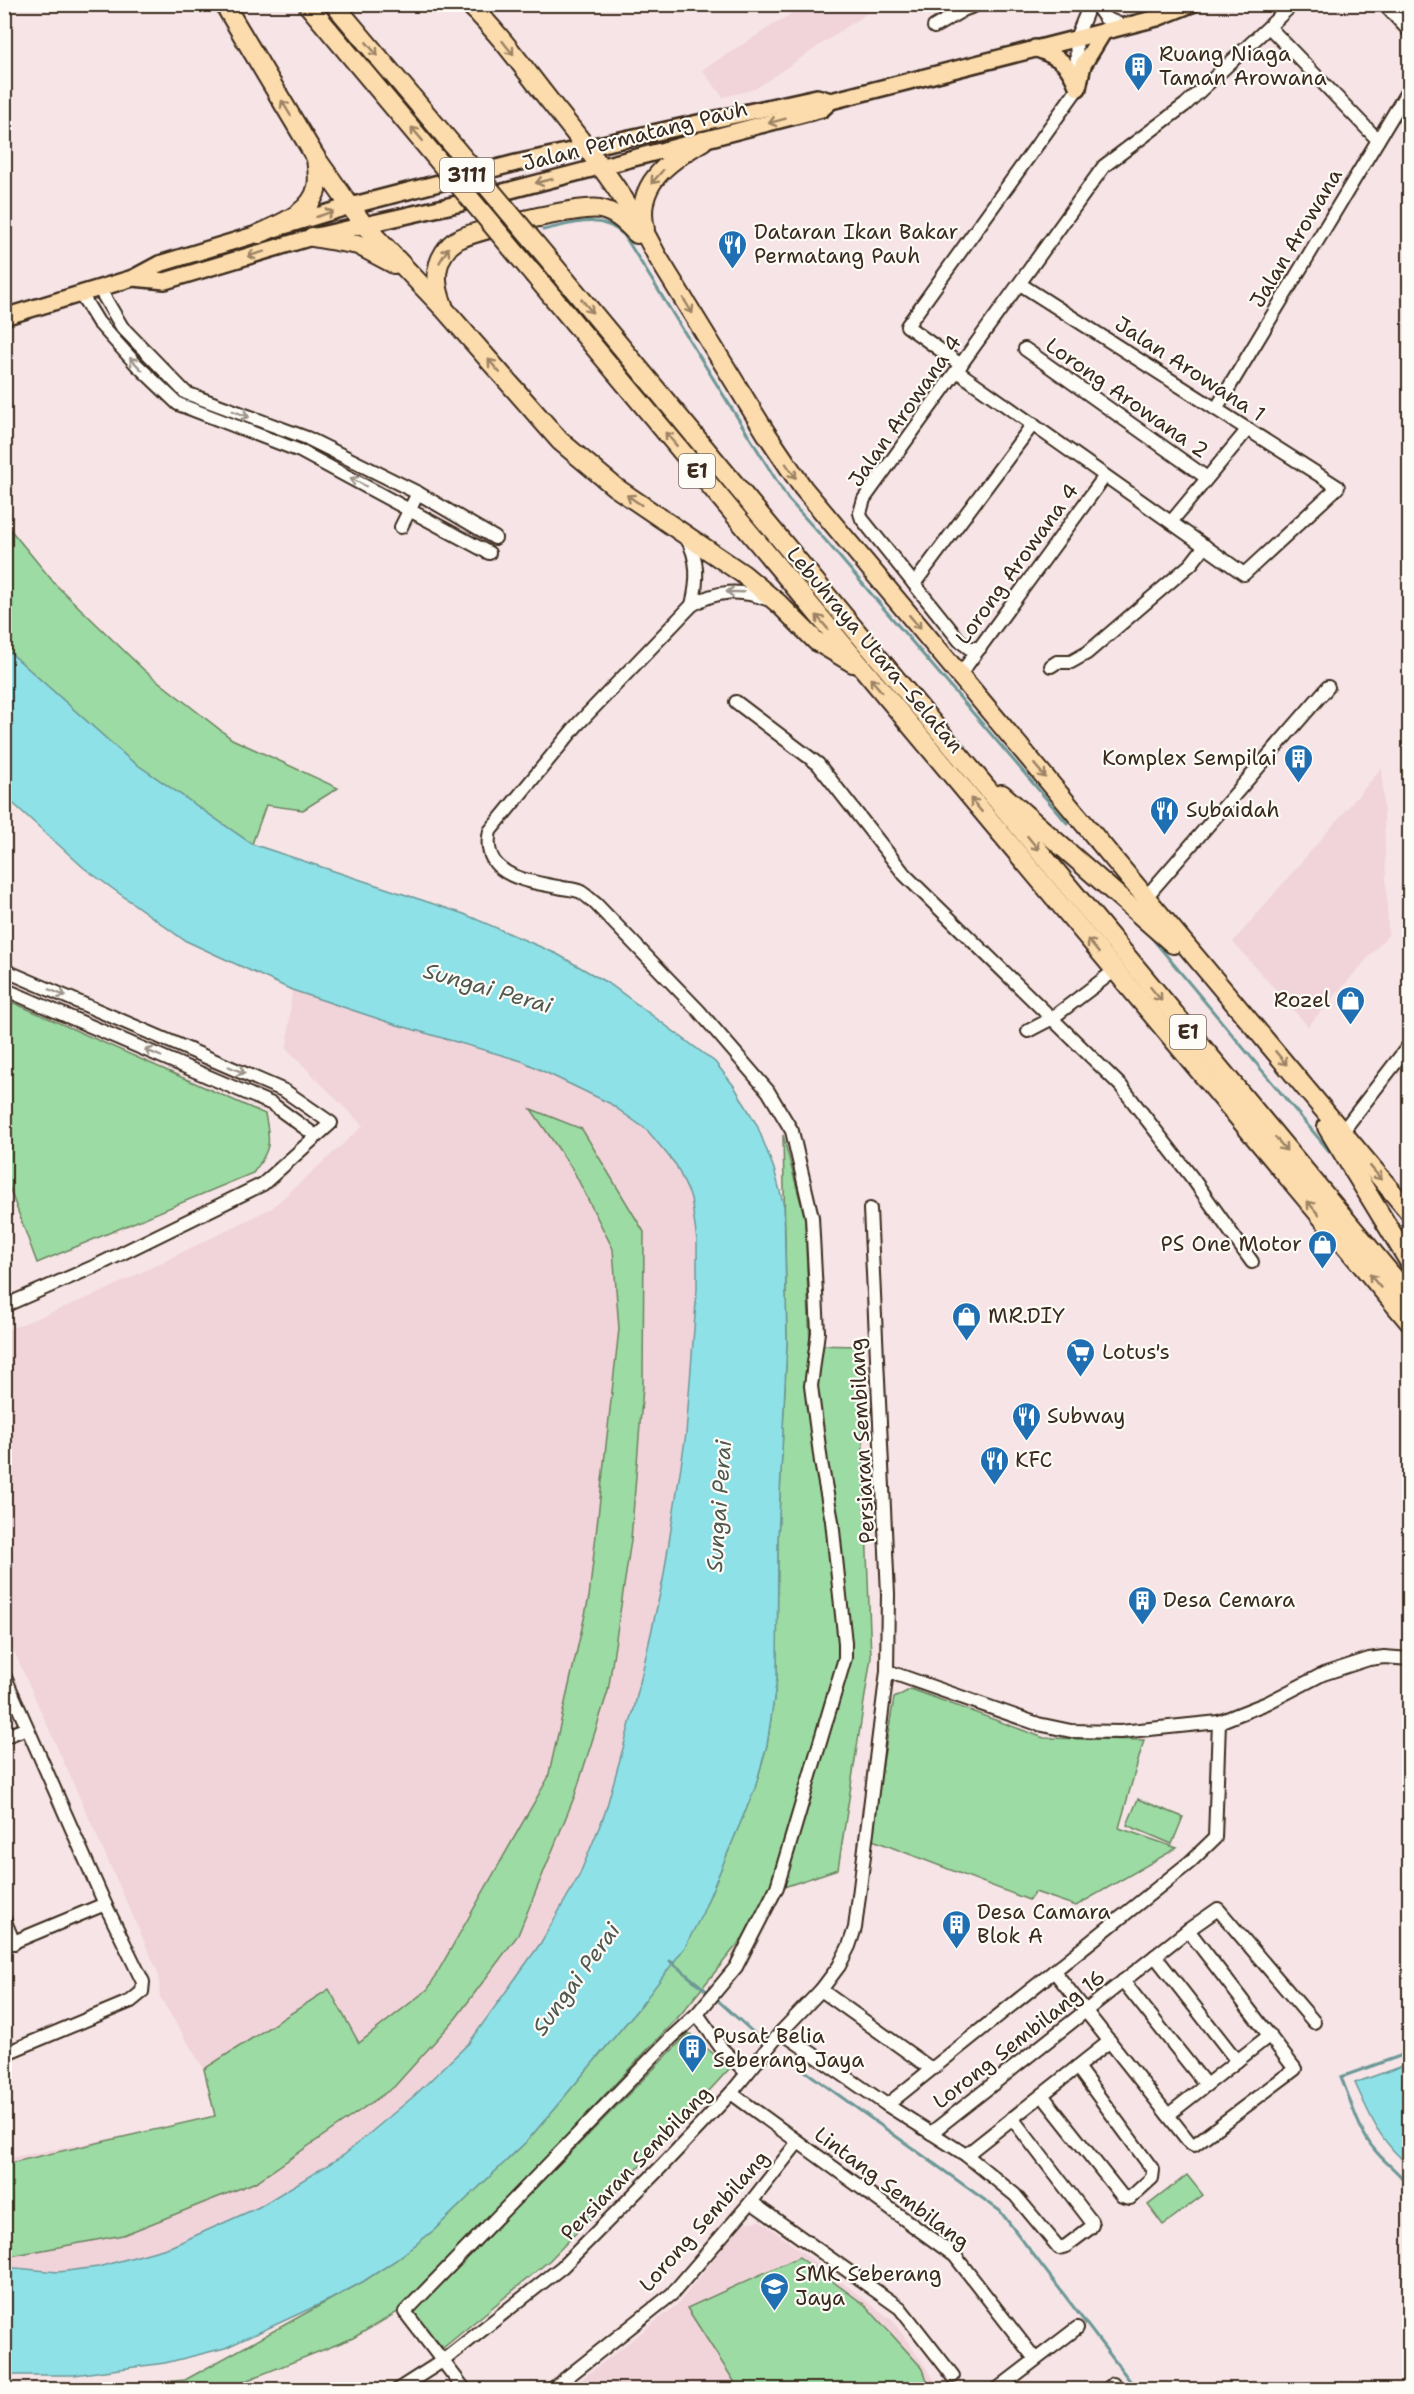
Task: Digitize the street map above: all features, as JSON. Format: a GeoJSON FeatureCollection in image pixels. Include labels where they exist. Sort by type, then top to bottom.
{"type":"FeatureCollection","features":[{"type":"Feature","properties":{"kind":"highway"},"geometry":{"type":"LineString","coordinates":[[224,4],[316,158],[364,225],[445,310],[573,453],[615,487],[743,574],[779,604],[816,641],[860,667]]}},
{"type":"Feature","properties":{"kind":"highway","name":"Lebuhraya Utara–Selatan"},"geometry":{"type":"LineString","coordinates":[[308,4],[1410,1323]]}},
{"type":"Feature","properties":{"kind":"highway","name":"Lebuhraya Utara–Selatan"},"geometry":{"type":"LineString","coordinates":[[334,4],[1410,1297]]}},
{"type":"Feature","properties":{"kind":"highway"},"geometry":{"type":"LineString","coordinates":[[469,4],[493,28],[601,167],[646,233],[657,256],[793,474],[959,676],[1410,1213]]}},
{"type":"Feature","properties":{"kind":"highway"},"geometry":{"type":"LineString","coordinates":[[646,233],[642,209],[650,185],[670,163],[703,141]]}},
{"type":"Feature","properties":{"kind":"highway"},"geometry":{"type":"LineString","coordinates":[[259,234],[298,215],[310,201],[317,188],[316,158]]}},
{"type":"Feature","properties":{"kind":"highway"},"geometry":{"type":"LineString","coordinates":[[445,310],[436,280],[437,270],[444,253],[457,240],[509,225],[580,208],[600,209],[622,219],[657,256]]}},
{"type":"Feature","properties":{"kind":"highway"},"geometry":{"type":"LineString","coordinates":[[312,237],[358,244],[408,272]]}},
{"type":"Feature","properties":{"kind":"highway"},"geometry":{"type":"LineString","coordinates":[[969,765],[1224,991]]}},
{"type":"Feature","properties":{"kind":"highway"},"geometry":{"type":"LineString","coordinates":[[1304,1086],[1410,1263]]}},
{"type":"Feature","properties":{"kind":"main road","name":"Jalan Permatang Pauh"},"geometry":{"type":"LineString","coordinates":[[4,317],[133,278],[159,264],[350,206],[585,147],[817,98],[831,101],[1157,18],[1192,4]]}},
{"type":"Feature","properties":{"kind":"main road"},"geometry":{"type":"LineString","coordinates":[[1078,88],[1086,58],[1104,31]]}},
{"type":"Feature","properties":{"kind":"main road"},"geometry":{"type":"LineString","coordinates":[[1035,48],[1063,61],[1071,70],[1078,88]]}},
{"type":"Feature","properties":{"kind":"main road","name":"Jalan Permatang Pauh"},"geometry":{"type":"LineString","coordinates":[[133,278],[165,281],[312,237],[457,204],[822,109],[831,101]]}},
{"type":"Feature","properties":{"kind":"street"},"geometry":{"type":"LineString","coordinates":[[934,27],[963,10],[979,4]]}},
{"type":"Feature","properties":{"kind":"street"},"geometry":{"type":"LineString","coordinates":[[1051,666],[1057,662],[1071,662],[1087,652],[1191,564],[1205,546],[1033,424],[907,326],[1078,88],[1076,38],[1086,14],[1085,4]]}},
{"type":"Feature","properties":{"kind":"street"},"geometry":{"type":"LineString","coordinates":[[1095,4],[1105,18],[1124,26]]}},
{"type":"Feature","properties":{"kind":"street"},"geometry":{"type":"LineString","coordinates":[[1293,4],[1269,27],[1378,140]]}},
{"type":"Feature","properties":{"kind":"street"},"geometry":{"type":"LineString","coordinates":[[1384,4],[1410,32]]}},
{"type":"Feature","properties":{"kind":"street","name":"Jalan Arowana 4"},"geometry":{"type":"LineString","coordinates":[[980,648],[969,648],[959,640],[862,519],[860,513],[864,499],[1104,166],[1185,105],[1269,27]]}},
{"type":"Feature","properties":{"kind":"street","name":"Jalan Arowana"},"geometry":{"type":"LineString","coordinates":[[1216,409],[1410,87]]}},
{"type":"Feature","properties":{"kind":"street","name":"Jalan Arowana 1"},"geometry":{"type":"LineString","coordinates":[[1020,284],[1338,487],[1244,574],[1205,546]]}},
{"type":"Feature","properties":{"kind":"street"},"geometry":{"type":"LineString","coordinates":[[99,288],[122,327],[186,393],[307,438],[418,494],[495,538]]}},
{"type":"Feature","properties":{"kind":"street"},"geometry":{"type":"LineString","coordinates":[[81,294],[98,322],[136,364],[178,404],[300,451],[489,553]]}},
{"type":"Feature","properties":{"kind":"street","name":"Lorong Arowana 2"},"geometry":{"type":"LineString","coordinates":[[1025,349],[1207,478]]}},
{"type":"Feature","properties":{"kind":"street"},"geometry":{"type":"LineString","coordinates":[[914,584],[1033,424]]}},
{"type":"Feature","properties":{"kind":"street"},"geometry":{"type":"LineString","coordinates":[[1171,522],[1248,429]]}},
{"type":"Feature","properties":{"kind":"street"},"geometry":{"type":"LineString","coordinates":[[300,451],[307,438]]}},
{"type":"Feature","properties":{"kind":"street","name":"Lorong Arowana 4"},"geometry":{"type":"LineString","coordinates":[[959,676],[1105,476]]}},
{"type":"Feature","properties":{"kind":"street"},"geometry":{"type":"LineString","coordinates":[[401,527],[418,494]]}},
{"type":"Feature","properties":{"kind":"street"},"geometry":{"type":"LineString","coordinates":[[683,533],[696,562],[696,588],[692,605]]}},
{"type":"Feature","properties":{"kind":"street"},"geometry":{"type":"LineString","coordinates":[[465,2390],[405,2312],[663,2045],[697,2014],[736,1967],[777,1887],[845,1658],[832,1521],[821,1462],[811,1386],[818,1332],[812,1217],[792,1131],[768,1090],[699,1011],[596,904],[580,892],[526,881],[508,873],[492,860],[488,844],[490,831],[564,740],[692,605],[714,594],[739,592],[752,594],[779,604]]}},
{"type":"Feature","properties":{"kind":"street"},"geometry":{"type":"LineString","coordinates":[[1146,897],[1328,687]]}},
{"type":"Feature","properties":{"kind":"street"},"geometry":{"type":"LineString","coordinates":[[736,702],[818,764],[905,875],[1120,1086],[1193,1179],[1252,1262]]}},
{"type":"Feature","properties":{"kind":"street"},"geometry":{"type":"LineString","coordinates":[[4,970],[285,1091],[331,1123],[263,1184],[100,1264],[4,1306]]}},
{"type":"Feature","properties":{"kind":"street"},"geometry":{"type":"LineString","coordinates":[[1028,1031],[1051,1019],[1114,970]]}},
{"type":"Feature","properties":{"kind":"street"},"geometry":{"type":"LineString","coordinates":[[4,989],[272,1104],[316,1136]]}},
{"type":"Feature","properties":{"kind":"street"},"geometry":{"type":"LineString","coordinates":[[1342,1132],[1410,1044]]}},
{"type":"Feature","properties":{"kind":"street","name":"Persiaran Sembilang"},"geometry":{"type":"LineString","coordinates":[[397,2390],[444,2360],[562,2267],[730,2093],[781,2032],[821,1990],[844,1956],[855,1928],[887,1671],[888,1594],[870,1209]]}},
{"type":"Feature","properties":{"kind":"street"},"geometry":{"type":"LineString","coordinates":[[887,1671],[1038,1724],[1071,1731],[1120,1732],[1219,1722],[1267,1703],[1323,1674],[1383,1656],[1410,1659]]}},
{"type":"Feature","properties":{"kind":"street"},"geometry":{"type":"LineString","coordinates":[[4,1675],[142,1982],[142,1992],[131,2001],[4,2054]]}},
{"type":"Feature","properties":{"kind":"street"},"geometry":{"type":"LineString","coordinates":[[886,2105],[1190,1862],[1215,1838],[1219,1722]]}},
{"type":"Feature","properties":{"kind":"street"},"geometry":{"type":"LineString","coordinates":[[4,1737],[27,1728]]}},
{"type":"Feature","properties":{"kind":"street"},"geometry":{"type":"LineString","coordinates":[[4,1919],[9,1945],[105,1904]]}},
{"type":"Feature","properties":{"kind":"street","name":"Lorong Sembilang 16"},"geometry":{"type":"LineString","coordinates":[[931,2133],[1188,1930],[1218,1910],[1314,2022]]}},
{"type":"Feature","properties":{"kind":"street"},"geometry":{"type":"LineString","coordinates":[[1054,1971],[1194,2145],[1293,2071],[1294,2066],[1188,1930]]}},
{"type":"Feature","properties":{"kind":"street"},"geometry":{"type":"LineString","coordinates":[[1155,1956],[1237,2061]]}},
{"type":"Feature","properties":{"kind":"street"},"geometry":{"type":"LineString","coordinates":[[1123,1982],[1206,2085]]}},
{"type":"Feature","properties":{"kind":"street"},"geometry":{"type":"LineString","coordinates":[[821,1990],[930,2068]]}},
{"type":"Feature","properties":{"kind":"street"},"geometry":{"type":"LineString","coordinates":[[697,2014],[722,2049],[747,2073]]}},
{"type":"Feature","properties":{"kind":"street"},"geometry":{"type":"LineString","coordinates":[[781,2032],[886,2105],[966,2155],[1015,2195],[1059,2248],[1062,2247],[1092,2225],[1012,2118]]}},
{"type":"Feature","properties":{"kind":"street"},"geometry":{"type":"LineString","coordinates":[[1168,2115],[1270,2035]]}},
{"type":"Feature","properties":{"kind":"street"},"geometry":{"type":"LineString","coordinates":[[966,2155],[1110,2041]]}},
{"type":"Feature","properties":{"kind":"street"},"geometry":{"type":"LineString","coordinates":[[1042,2095],[1122,2196],[1130,2198],[1152,2178],[1153,2170],[1077,2067]]}},
{"type":"Feature","properties":{"kind":"street","name":"Lintang Sembilang"},"geometry":{"type":"LineString","coordinates":[[730,2093],[955,2256],[1035,2359]]}},
{"type":"Feature","properties":{"kind":"street","name":"Lorong Sembilang"},"geometry":{"type":"LineString","coordinates":[[551,2390],[672,2294],[751,2202],[798,2142]]}},
{"type":"Feature","properties":{"kind":"street"},"geometry":{"type":"LineString","coordinates":[[751,2202],[900,2308],[953,2376]]}},
{"type":"Feature","properties":{"kind":"street"},"geometry":{"type":"LineString","coordinates":[[996,2390],[1077,2328]]}},
{"type":"Feature","properties":{"kind":"shaded area"},"geometry":{"type":"Polygon","coordinates":[[[805,5],[879,5],[755,89],[723,97],[702,70],[805,5]]]}},
{"type":"Feature","properties":{"kind":"shaded area"},"geometry":{"type":"Polygon","coordinates":[[[1382,768],[1388,935],[1308,1026],[1233,942],[1382,768]]]}},
{"type":"Feature","properties":{"kind":"shaded area"},"geometry":{"type":"Polygon","coordinates":[[[292,990],[394,1024],[522,1061],[609,1103],[647,1130],[676,1165],[691,1198],[697,1241],[697,1289],[686,1434],[663,1580],[634,1709],[605,1813],[579,1876],[540,1944],[469,2043],[414,2096],[344,2155],[259,2207],[170,2247],[98,2267],[58,2272],[5,2267],[4,2159],[155,2130],[215,2115],[204,2069],[160,1997],[158,1972],[5,1631],[5,1331],[100,1293],[272,1208],[363,1126],[287,1049],[292,990]]]}},
{"type":"Feature","properties":{"kind":"shaded area","name":"SMK Seberang Jaya"},"geometry":{"type":"Polygon","coordinates":[[[761,2221],[893,2321],[941,2389],[568,2390],[678,2304],[743,2223],[761,2221]]]}},
{"type":"Feature","properties":{"kind":"green space"},"geometry":{"type":"Polygon","coordinates":[[[4,522],[56,585],[145,671],[232,739],[338,788],[303,810],[266,805],[252,844],[129,759],[5,648],[4,522]]]}},
{"type":"Feature","properties":{"kind":"green space"},"geometry":{"type":"Polygon","coordinates":[[[14,1003],[265,1114],[269,1139],[266,1152],[259,1165],[253,1173],[37,1263],[5,1176],[5,1007],[14,1003]]]}},
{"type":"Feature","properties":{"kind":"green space"},"geometry":{"type":"Polygon","coordinates":[[[531,1109],[582,1129],[644,1232],[643,1386],[631,1540],[608,1691],[575,1795],[518,1935],[456,2018],[394,2087],[256,2182],[123,2235],[5,2257],[5,2164],[215,2116],[204,2069],[329,1989],[359,2043],[428,1989],[548,1778],[589,1597],[619,1329],[613,1249],[573,1170],[531,1109]]]}},
{"type":"Feature","properties":{"kind":"green space"},"geometry":{"type":"Polygon","coordinates":[[[783,1135],[805,1219],[810,1345],[859,1346],[871,1657],[838,1869],[784,1887],[681,2014],[403,2309],[353,2338],[225,2389],[83,2390],[185,2380],[364,2281],[396,2260],[434,2230],[528,2140],[642,2004],[702,1914],[755,1788],[767,1745],[777,1678],[778,1538],[787,1342],[783,1135]]]}},
{"type":"Feature","properties":{"kind":"green space"},"geometry":{"type":"Polygon","coordinates":[[[911,1689],[1044,1738],[1144,1740],[1119,1828],[1177,1848],[1076,1906],[1035,1892],[1029,1900],[870,1839],[894,1698],[911,1689]]]}},
{"type":"Feature","properties":{"kind":"green space"},"geometry":{"type":"Polygon","coordinates":[[[1138,1799],[1183,1817],[1172,1844],[1127,1825],[1138,1799]]]}},
{"type":"Feature","properties":{"kind":"green space"},"geometry":{"type":"Polygon","coordinates":[[[689,2033],[730,2068],[550,2260],[443,2348],[412,2313],[689,2033]]]}},
{"type":"Feature","properties":{"kind":"green space"},"geometry":{"type":"Polygon","coordinates":[[[1187,2175],[1203,2195],[1163,2225],[1148,2205],[1187,2175]]]}},
{"type":"Feature","properties":{"kind":"green space","name":"SMK Seberang Jaya"},"geometry":{"type":"Polygon","coordinates":[[[799,2257],[865,2305],[923,2369],[930,2389],[739,2389],[687,2308],[799,2257]]]}},
{"type":"Feature","properties":{"kind":"water","name":"Sungai Perai"},"geometry":{"type":"Polygon","coordinates":[[[5,648],[129,759],[252,844],[464,914],[557,954],[611,985],[715,1062],[734,1086],[757,1125],[774,1169],[784,1206],[787,1342],[778,1538],[777,1678],[767,1745],[755,1788],[702,1914],[685,1947],[642,2004],[528,2140],[434,2230],[396,2260],[331,2299],[225,2348],[165,2363],[74,2375],[5,2375],[5,2267],[58,2272],[98,2267],[170,2247],[259,2207],[344,2155],[414,2096],[469,2043],[540,1944],[579,1876],[605,1813],[634,1709],[663,1580],[686,1434],[697,1289],[697,1241],[691,1198],[676,1165],[647,1130],[609,1103],[522,1061],[394,1024],[292,990],[184,940],[84,868],[5,796],[5,648]]]}},
{"type":"Feature","properties":{"kind":"water"},"geometry":{"type":"Polygon","coordinates":[[[1402,2066],[1409,2081],[1409,2165],[1383,2137],[1371,2118],[1355,2083],[1402,2066]]]}},
{"type":"Feature","properties":{"kind":"waterway"},"geometry":{"type":"LineString","coordinates":[[543,230],[575,223],[595,222],[614,228],[624,235],[788,499],[1067,823]]}},
{"type":"Feature","properties":{"kind":"waterway"},"geometry":{"type":"LineString","coordinates":[[1151,937],[1330,1152]]}},
{"type":"Feature","properties":{"kind":"waterway"},"geometry":{"type":"LineString","coordinates":[[670,1961],[709,1993]]}},
{"type":"Feature","properties":{"kind":"waterway"},"geometry":{"type":"LineString","coordinates":[[714,1997],[755,2034]]}},
{"type":"Feature","properties":{"kind":"waterway"},"geometry":{"type":"LineString","coordinates":[[1410,2044],[1400,2056],[1341,2077],[1359,2124],[1369,2142],[1398,2173],[1410,2191]]}},
{"type":"Feature","properties":{"kind":"waterway"},"geometry":{"type":"LineString","coordinates":[[787,2058],[1000,2211],[1137,2390]]}},
{"type":"Feature","properties":{"kind":"place","name":"Ruang Niaga Taman Arowana"},"geometry":{"type":"Point","coordinates":[1138,92]}},
{"type":"Feature","properties":{"kind":"place","name":"Dataran Ikan Bakar Permatang Pauh"},"geometry":{"type":"Point","coordinates":[733,270]}},
{"type":"Feature","properties":{"kind":"place","name":"Komplex Sempilai"},"geometry":{"type":"Point","coordinates":[1298,784]}},
{"type":"Feature","properties":{"kind":"place","name":"Subaidah"},"geometry":{"type":"Point","coordinates":[1165,836]}},
{"type":"Feature","properties":{"kind":"place","name":"Rozel"},"geometry":{"type":"Point","coordinates":[1351,1026]}},
{"type":"Feature","properties":{"kind":"place","name":"PS One Motor"},"geometry":{"type":"Point","coordinates":[1323,1270]}},
{"type":"Feature","properties":{"kind":"place","name":"MR.DIY"},"geometry":{"type":"Point","coordinates":[967,1342]}},
{"type":"Feature","properties":{"kind":"place","name":"Lotus's"},"geometry":{"type":"Point","coordinates":[1081,1378]}},
{"type":"Feature","properties":{"kind":"place","name":"Subway"},"geometry":{"type":"Point","coordinates":[1026,1442]}},
{"type":"Feature","properties":{"kind":"place","name":"KFC"},"geometry":{"type":"Point","coordinates":[994,1486]}},
{"type":"Feature","properties":{"kind":"place","name":"Desa Cemara"},"geometry":{"type":"Point","coordinates":[1142,1626]}},
{"type":"Feature","properties":{"kind":"place","name":"Desa Camara Blok A"},"geometry":{"type":"Point","coordinates":[956,1950]}},
{"type":"Feature","properties":{"kind":"place","name":"Pusat Belia Seberang Jaya"},"geometry":{"type":"Point","coordinates":[692,2074]}},
{"type":"Feature","properties":{"kind":"place","name":"SMK Seberang Jaya"},"geometry":{"type":"Point","coordinates":[774,2312]}}]}
